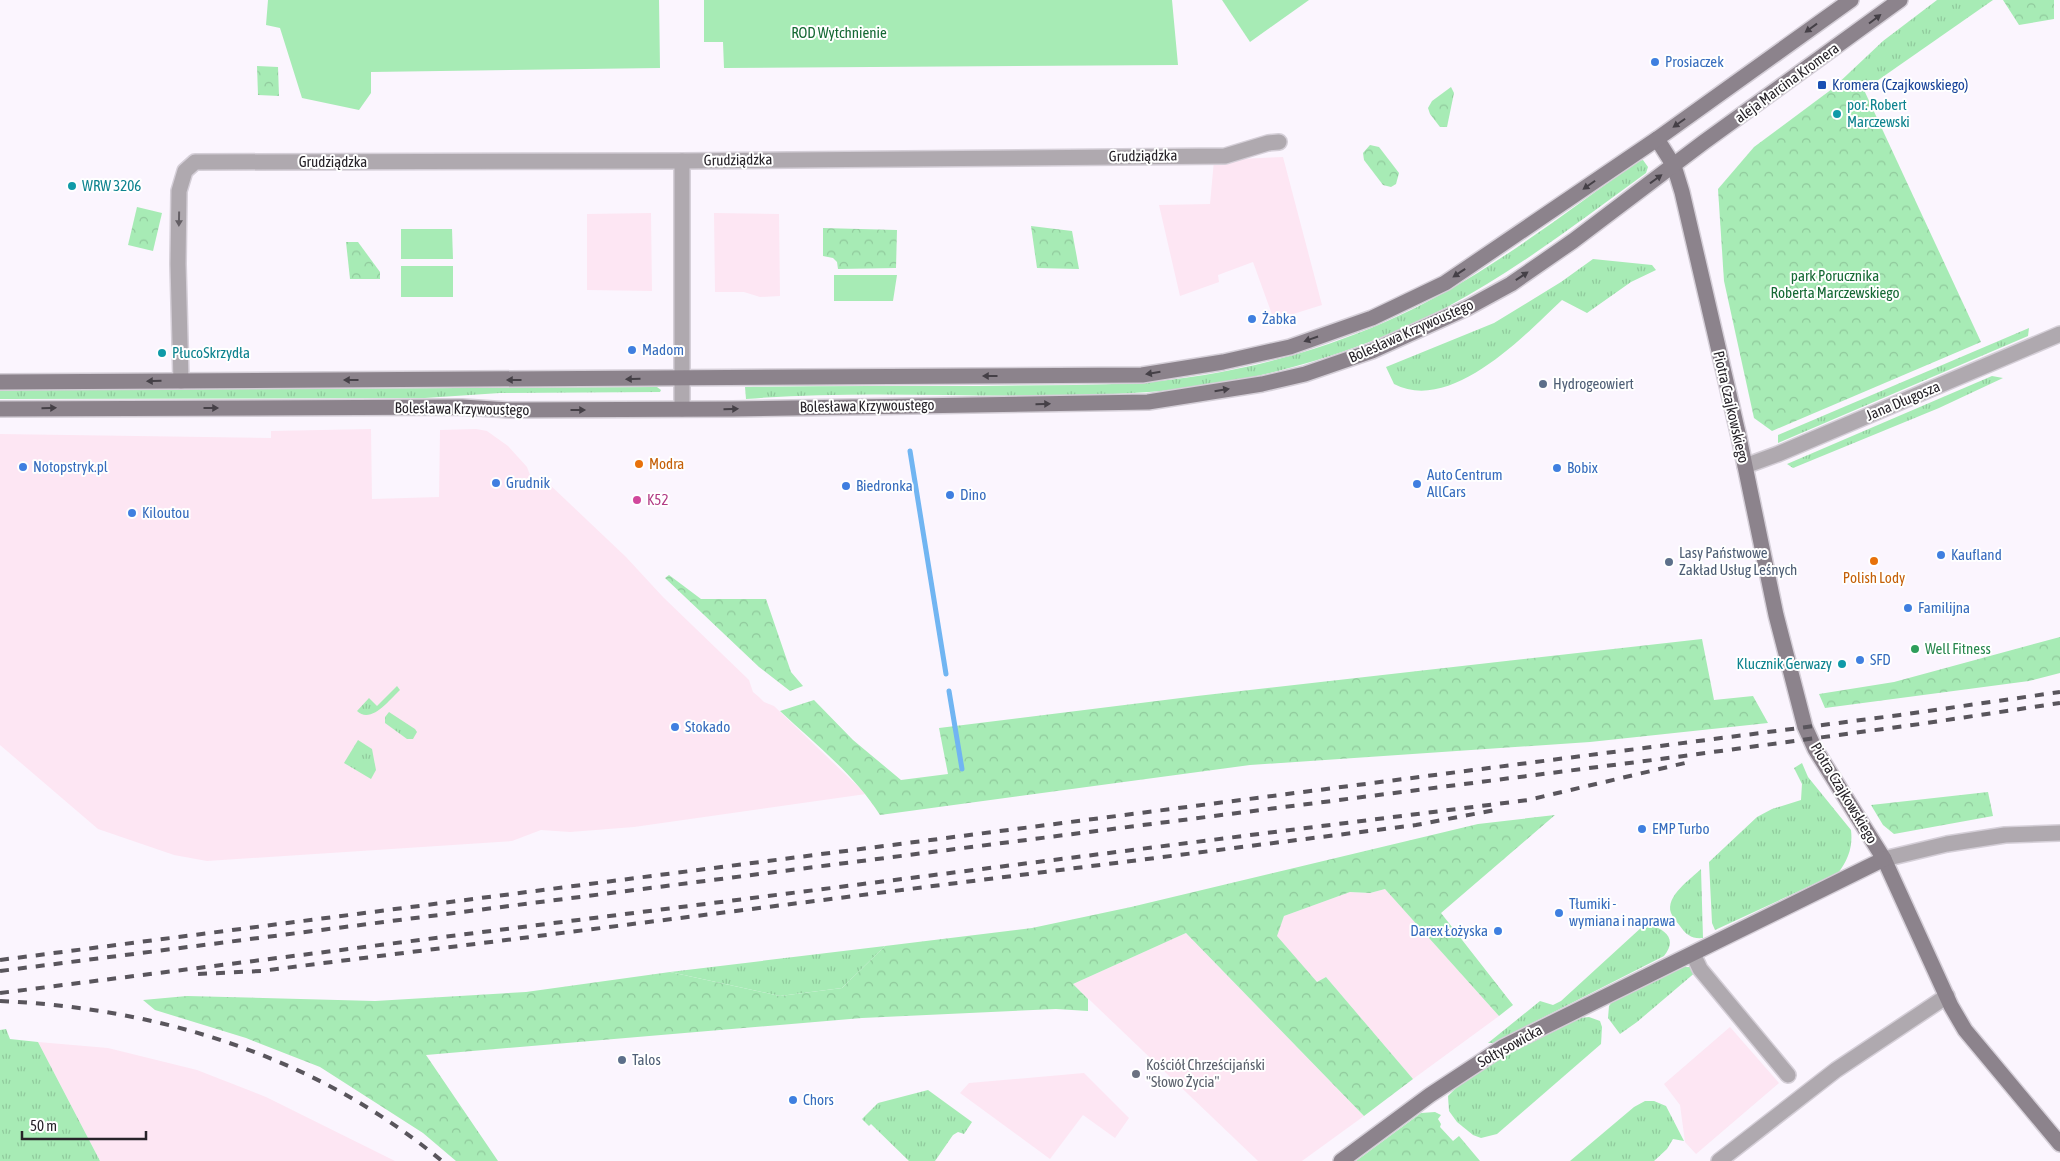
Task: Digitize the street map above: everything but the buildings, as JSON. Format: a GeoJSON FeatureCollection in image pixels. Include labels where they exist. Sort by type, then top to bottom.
{"type":"FeatureCollection","features":[{"type":"Feature","properties":{"kind":"main road","name":"aleja Marcina Kromera"},"geometry":{"type":"LineString","coordinates":[[1657,139],[1851,0]]}},
{"type":"Feature","properties":{"kind":"main road","name":"aleja Marcina Kromera"},"geometry":{"type":"LineString","coordinates":[[1674,166],[1900,0]]}},
{"type":"Feature","properties":{"kind":"main road","name":"Piotra Czajkowskiego"},"geometry":{"type":"LineString","coordinates":[[1657,139],[1674,166],[1682,192],[1739,436],[1776,615],[1804,723],[1815,749],[1884,859],[1947,996],[1965,1030],[2060,1144]]}},
{"type":"Feature","properties":{"kind":"main road","name":"Bolesława Krzywoustego"},"geometry":{"type":"LineString","coordinates":[[0,382],[1142,375],[1223,362],[1290,347],[1372,318],[1445,283],[1657,139]]}},
{"type":"Feature","properties":{"kind":"main road","name":"Bolesława Krzywoustego"},"geometry":{"type":"LineString","coordinates":[[0,409],[462,407],[518,410],[682,409],[1148,402],[1262,384],[1296,376],[1372,351],[1467,308],[1511,284],[1573,241],[1674,166]]}},
{"type":"Feature","properties":{"kind":"main road","name":"Sołtysowicka"},"geometry":{"type":"LineString","coordinates":[[1341,1161],[1430,1094],[1503,1047],[1884,859]]}},
{"type":"Feature","properties":{"kind":"street","name":"Grudziądzka"},"geometry":{"type":"LineString","coordinates":[[181,381],[178,264],[179,191],[184,170],[195,162],[682,161],[1225,156],[1279,142]]}},
{"type":"Feature","properties":{"kind":"street"},"geometry":{"type":"LineString","coordinates":[[682,161],[682,409]]}},
{"type":"Feature","properties":{"kind":"street","name":"Jana Długosza"},"geometry":{"type":"LineString","coordinates":[[1744,466],[1778,454],[2060,334]]}},
{"type":"Feature","properties":{"kind":"street"},"geometry":{"type":"LineString","coordinates":[[1884,859],[1947,844],[2005,835],[2060,833]]}},
{"type":"Feature","properties":{"kind":"street"},"geometry":{"type":"LineString","coordinates":[[1693,954],[1700,969],[1788,1075]]}},
{"type":"Feature","properties":{"kind":"street"},"geometry":{"type":"LineString","coordinates":[[1719,1161],[1836,1070],[1947,996]]}},
{"type":"Feature","properties":{"kind":"shaded area"},"geometry":{"type":"Polygon","coordinates":[[[1283,157],[1322,305],[1274,320],[1253,262],[1218,275],[1219,282],[1180,296],[1159,205],[1210,204],[1214,160],[1283,157]]]}},
{"type":"Feature","properties":{"kind":"shaded area"},"geometry":{"type":"Polygon","coordinates":[[[651,213],[652,291],[587,290],[587,214],[651,213]]]}},
{"type":"Feature","properties":{"kind":"shaded area"},"geometry":{"type":"Polygon","coordinates":[[[714,213],[779,214],[780,296],[760,297],[744,292],[715,292],[714,213]]]}},
{"type":"Feature","properties":{"kind":"shaded area"},"geometry":{"type":"Polygon","coordinates":[[[371,429],[372,499],[439,497],[440,430],[476,429],[487,431],[508,446],[527,467],[530,475],[543,487],[548,483],[626,557],[663,597],[749,680],[753,692],[764,702],[774,706],[866,794],[634,827],[570,832],[541,830],[512,841],[207,861],[174,855],[98,829],[0,745],[0,434],[271,438],[271,431],[371,429]]]}},
{"type":"Feature","properties":{"kind":"shaded area"},"geometry":{"type":"Polygon","coordinates":[[[1385,889],[1499,1016],[1413,1079],[1326,977],[1317,982],[1276,936],[1284,916],[1350,892],[1370,893],[1385,889]]]}},
{"type":"Feature","properties":{"kind":"shaded area"},"geometry":{"type":"Polygon","coordinates":[[[1186,933],[1364,1116],[1302,1161],[1258,1161],[1073,984],[1186,933]]]}},
{"type":"Feature","properties":{"kind":"shaded area"},"geometry":{"type":"Polygon","coordinates":[[[1730,1027],[1779,1083],[1696,1154],[1685,1142],[1680,1105],[1664,1084],[1730,1027]]]}},
{"type":"Feature","properties":{"kind":"shaded area"},"geometry":{"type":"Polygon","coordinates":[[[38,1042],[108,1048],[197,1070],[266,1097],[395,1161],[100,1161],[38,1042]]]}},
{"type":"Feature","properties":{"kind":"shaded area"},"geometry":{"type":"Polygon","coordinates":[[[1084,1073],[1129,1118],[1115,1138],[1083,1115],[1050,1159],[960,1093],[969,1083],[1084,1073]]]}},
{"type":"Feature","properties":{"kind":"green space"},"geometry":{"type":"Polygon","coordinates":[[[268,0],[659,0],[660,68],[371,72],[371,93],[359,110],[302,98],[280,28],[266,25],[268,0]]]}},
{"type":"Feature","properties":{"kind":"green space","name":"ROD Wytchnienie"},"geometry":{"type":"Polygon","coordinates":[[[704,0],[1172,0],[1178,65],[724,68],[723,42],[704,42],[704,0]]]}},
{"type":"Feature","properties":{"kind":"green space"},"geometry":{"type":"Polygon","coordinates":[[[1222,0],[1309,0],[1250,42],[1222,0]]]}},
{"type":"Feature","properties":{"kind":"green space"},"geometry":{"type":"Polygon","coordinates":[[[1937,0],[1993,0],[1864,90],[1832,89],[1883,41],[1937,0]]]}},
{"type":"Feature","properties":{"kind":"green space"},"geometry":{"type":"Polygon","coordinates":[[[2003,0],[2054,0],[2054,19],[2019,25],[2003,0]]]}},
{"type":"Feature","properties":{"kind":"green space"},"geometry":{"type":"Polygon","coordinates":[[[257,66],[278,67],[279,96],[258,95],[257,66]]]}},
{"type":"Feature","properties":{"kind":"green space"},"geometry":{"type":"Polygon","coordinates":[[[1451,87],[1454,93],[1447,127],[1440,127],[1430,114],[1428,108],[1432,101],[1451,87]]]}},
{"type":"Feature","properties":{"kind":"green space","name":"park Porucznika Roberta Marczewskiego"},"geometry":{"type":"Polygon","coordinates":[[[1832,89],[1864,90],[1981,342],[1772,431],[1754,418],[1724,281],[1718,189],[1754,147],[1832,89]]]}},
{"type":"Feature","properties":{"kind":"green space"},"geometry":{"type":"Polygon","coordinates":[[[1370,145],[1379,147],[1399,173],[1396,184],[1391,187],[1383,185],[1364,160],[1363,153],[1370,145]]]}},
{"type":"Feature","properties":{"kind":"green space"},"geometry":{"type":"Polygon","coordinates":[[[1643,160],[1648,167],[1646,173],[1548,244],[1473,293],[1412,324],[1376,339],[1302,364],[1226,382],[1149,392],[1048,396],[847,395],[746,399],[745,387],[1136,383],[1200,376],[1294,355],[1385,322],[1452,288],[1516,248],[1638,161],[1643,160]]]}},
{"type":"Feature","properties":{"kind":"green space"},"geometry":{"type":"Polygon","coordinates":[[[137,207],[162,213],[153,251],[128,245],[137,207]]]}},
{"type":"Feature","properties":{"kind":"green space"},"geometry":{"type":"Polygon","coordinates":[[[1031,226],[1072,231],[1079,269],[1037,268],[1031,226]]]}},
{"type":"Feature","properties":{"kind":"green space"},"geometry":{"type":"Polygon","coordinates":[[[823,228],[897,230],[896,268],[838,269],[837,262],[833,258],[823,256],[823,228]]]}},
{"type":"Feature","properties":{"kind":"green space"},"geometry":{"type":"Polygon","coordinates":[[[401,229],[452,229],[453,259],[401,259],[401,229]]]}},
{"type":"Feature","properties":{"kind":"green space"},"geometry":{"type":"Polygon","coordinates":[[[346,242],[358,242],[380,272],[380,279],[350,279],[346,242]]]}},
{"type":"Feature","properties":{"kind":"green space"},"geometry":{"type":"Polygon","coordinates":[[[1593,259],[1652,265],[1656,270],[1631,282],[1587,313],[1562,300],[1508,350],[1462,380],[1439,388],[1416,390],[1394,384],[1386,367],[1494,323],[1561,282],[1593,259]]]}},
{"type":"Feature","properties":{"kind":"green space"},"geometry":{"type":"Polygon","coordinates":[[[401,266],[453,266],[453,297],[401,297],[401,266]]]}},
{"type":"Feature","properties":{"kind":"green space"},"geometry":{"type":"Polygon","coordinates":[[[834,275],[897,275],[893,301],[834,301],[834,275]]]}},
{"type":"Feature","properties":{"kind":"green space"},"geometry":{"type":"Polygon","coordinates":[[[2029,328],[2028,336],[1778,443],[1778,435],[2029,328]]]}},
{"type":"Feature","properties":{"kind":"green space"},"geometry":{"type":"Polygon","coordinates":[[[1992,376],[2003,378],[1939,408],[1793,468],[1787,464],[1992,376]]]}},
{"type":"Feature","properties":{"kind":"green space"},"geometry":{"type":"Polygon","coordinates":[[[657,387],[661,390],[660,392],[500,393],[425,398],[0,399],[0,391],[18,390],[657,387]]]}},
{"type":"Feature","properties":{"kind":"green space"},"geometry":{"type":"Polygon","coordinates":[[[669,575],[701,599],[766,599],[791,672],[803,686],[790,691],[759,667],[665,578],[669,575]]]}},
{"type":"Feature","properties":{"kind":"green space"},"geometry":{"type":"Polygon","coordinates":[[[2060,637],[2060,673],[2029,681],[1825,708],[1819,694],[1894,682],[2060,637]]]}},
{"type":"Feature","properties":{"kind":"green space"},"geometry":{"type":"Polygon","coordinates":[[[1702,639],[1714,700],[1753,696],[1768,723],[1590,742],[1250,765],[880,815],[870,800],[846,773],[780,711],[814,700],[853,740],[901,780],[948,774],[939,728],[1197,696],[1702,639]]]}},
{"type":"Feature","properties":{"kind":"green space"},"geometry":{"type":"Polygon","coordinates":[[[397,686],[400,690],[374,713],[368,715],[357,711],[369,698],[377,706],[397,686]]]}},
{"type":"Feature","properties":{"kind":"green space"},"geometry":{"type":"Polygon","coordinates":[[[389,712],[415,729],[417,732],[413,739],[407,739],[385,723],[385,717],[389,712]]]}},
{"type":"Feature","properties":{"kind":"green space"},"geometry":{"type":"Polygon","coordinates":[[[358,740],[372,749],[376,770],[371,779],[344,763],[358,740]]]}},
{"type":"Feature","properties":{"kind":"green space"},"geometry":{"type":"Polygon","coordinates":[[[1802,763],[1808,777],[1851,830],[1850,848],[1845,863],[1838,873],[1715,930],[1712,923],[1709,862],[1757,817],[1772,809],[1801,800],[1802,784],[1794,768],[1802,763]]]}},
{"type":"Feature","properties":{"kind":"green space"},"geometry":{"type":"Polygon","coordinates":[[[1988,792],[1993,816],[1894,834],[1883,825],[1871,805],[1988,792]]]}},
{"type":"Feature","properties":{"kind":"green space"},"geometry":{"type":"Polygon","coordinates":[[[1555,815],[1441,913],[1513,1005],[1499,1016],[1385,889],[1370,893],[1350,892],[1284,916],[1277,936],[1317,982],[1326,977],[1413,1079],[1364,1116],[1186,933],[1073,984],[1088,999],[1088,1011],[1056,1009],[862,1018],[426,1055],[498,1161],[456,1161],[423,1133],[320,1067],[246,1038],[155,1010],[143,1000],[187,996],[375,1001],[526,992],[670,972],[780,996],[842,988],[885,946],[1032,928],[1131,907],[1478,824],[1555,815]]]}},
{"type":"Feature","properties":{"kind":"green space"},"geometry":{"type":"Polygon","coordinates":[[[1701,869],[1703,938],[1699,938],[1692,937],[1685,932],[1673,917],[1670,907],[1675,894],[1701,869]]]}},
{"type":"Feature","properties":{"kind":"green space"},"geometry":{"type":"Polygon","coordinates":[[[1650,925],[1665,933],[1670,940],[1670,945],[1664,956],[1493,1043],[1488,1043],[1540,1001],[1553,1005],[1561,1001],[1643,926],[1650,925]]]}},
{"type":"Feature","properties":{"kind":"green space"},"geometry":{"type":"Polygon","coordinates":[[[885,946],[842,988],[780,996],[670,972],[885,946]]]}},
{"type":"Feature","properties":{"kind":"green space"},"geometry":{"type":"Polygon","coordinates":[[[1683,967],[1690,967],[1697,971],[1620,1034],[1608,1018],[1609,1006],[1612,1002],[1683,967]]]}},
{"type":"Feature","properties":{"kind":"green space"},"geometry":{"type":"Polygon","coordinates":[[[1589,1017],[1600,1021],[1602,1027],[1601,1044],[1497,1134],[1481,1138],[1473,1135],[1457,1122],[1449,1111],[1448,1096],[1462,1082],[1513,1051],[1579,1018],[1589,1017]]]}},
{"type":"Feature","properties":{"kind":"green space"},"geometry":{"type":"Polygon","coordinates":[[[6,1029],[10,1039],[38,1042],[100,1161],[0,1161],[0,1030],[6,1029]]]}},
{"type":"Feature","properties":{"kind":"green space"},"geometry":{"type":"Polygon","coordinates":[[[928,1090],[972,1122],[964,1134],[958,1132],[953,1135],[935,1161],[909,1161],[871,1124],[869,1126],[862,1119],[878,1103],[928,1090]]]}},
{"type":"Feature","properties":{"kind":"green space"},"geometry":{"type":"Polygon","coordinates":[[[1645,1101],[1654,1101],[1666,1106],[1684,1141],[1673,1139],[1667,1149],[1654,1161],[1570,1161],[1634,1107],[1645,1101]]]}},
{"type":"Feature","properties":{"kind":"green space"},"geometry":{"type":"Polygon","coordinates":[[[1435,1112],[1441,1115],[1438,1119],[1441,1124],[1440,1127],[1453,1141],[1459,1136],[1480,1161],[1356,1161],[1421,1113],[1435,1112]]]}},
{"type":"Feature","properties":{"kind":"waterway"},"geometry":{"type":"LineString","coordinates":[[910,451],[946,674]]}},
{"type":"Feature","properties":{"kind":"waterway"},"geometry":{"type":"LineString","coordinates":[[949,691],[962,769]]}},
{"type":"Feature","properties":{"kind":"railway"},"geometry":{"type":"LineString","coordinates":[[0,960],[1900,715],[2060,692]]}},
{"type":"Feature","properties":{"kind":"railway"},"geometry":{"type":"LineString","coordinates":[[0,971],[1676,757],[2060,703]]}},
{"type":"Feature","properties":{"kind":"railway"},"geometry":{"type":"LineString","coordinates":[[0,993],[1528,800],[1685,763]]}},
{"type":"Feature","properties":{"kind":"railway"},"geometry":{"type":"LineString","coordinates":[[198,974],[261,971],[1416,825],[1495,810]]}},
{"type":"Feature","properties":{"kind":"railway"},"geometry":{"type":"LineString","coordinates":[[0,1001],[60,1006],[119,1014],[177,1027],[234,1045],[289,1067],[343,1093],[394,1125],[442,1161]]}},
{"type":"Feature","properties":{"kind":"place","name":"Prosiaczek"},"geometry":{"type":"Point","coordinates":[1655,62]}},
{"type":"Feature","properties":{"kind":"place","name":"Kromera (Czajkowskiego)"},"geometry":{"type":"Point","coordinates":[1822,85]}},
{"type":"Feature","properties":{"kind":"place","name":"por. Robert Marczewski"},"geometry":{"type":"Point","coordinates":[1837,114]}},
{"type":"Feature","properties":{"kind":"place","name":"WRW 3206"},"geometry":{"type":"Point","coordinates":[72,186]}},
{"type":"Feature","properties":{"kind":"place","name":"Żabka"},"geometry":{"type":"Point","coordinates":[1252,319]}},
{"type":"Feature","properties":{"kind":"place","name":"Madom"},"geometry":{"type":"Point","coordinates":[632,350]}},
{"type":"Feature","properties":{"kind":"place","name":"PłucoSkrzydła"},"geometry":{"type":"Point","coordinates":[162,353]}},
{"type":"Feature","properties":{"kind":"place","name":"Hydrogeowiert"},"geometry":{"type":"Point","coordinates":[1543,384]}},
{"type":"Feature","properties":{"kind":"place","name":"Modra"},"geometry":{"type":"Point","coordinates":[639,464]}},
{"type":"Feature","properties":{"kind":"place","name":"Notopstryk.pl"},"geometry":{"type":"Point","coordinates":[23,467]}},
{"type":"Feature","properties":{"kind":"place","name":"Bobix"},"geometry":{"type":"Point","coordinates":[1557,468]}},
{"type":"Feature","properties":{"kind":"place","name":"Grudnik"},"geometry":{"type":"Point","coordinates":[496,483]}},
{"type":"Feature","properties":{"kind":"place","name":"Auto Centrum AllCars"},"geometry":{"type":"Point","coordinates":[1417,484]}},
{"type":"Feature","properties":{"kind":"place","name":"Biedronka"},"geometry":{"type":"Point","coordinates":[846,486]}},
{"type":"Feature","properties":{"kind":"place","name":"Dino"},"geometry":{"type":"Point","coordinates":[950,495]}},
{"type":"Feature","properties":{"kind":"place","name":"K52"},"geometry":{"type":"Point","coordinates":[637,500]}},
{"type":"Feature","properties":{"kind":"place","name":"Kiloutou"},"geometry":{"type":"Point","coordinates":[132,513]}},
{"type":"Feature","properties":{"kind":"place","name":"Kaufland"},"geometry":{"type":"Point","coordinates":[1941,555]}},
{"type":"Feature","properties":{"kind":"place","name":"Polish Lody"},"geometry":{"type":"Point","coordinates":[1874,561]}},
{"type":"Feature","properties":{"kind":"place","name":"Lasy Państwowe Zakład Usług Leśnych"},"geometry":{"type":"Point","coordinates":[1669,562]}},
{"type":"Feature","properties":{"kind":"place","name":"Familijna"},"geometry":{"type":"Point","coordinates":[1908,608]}},
{"type":"Feature","properties":{"kind":"place","name":"Well Fitness"},"geometry":{"type":"Point","coordinates":[1915,649]}},
{"type":"Feature","properties":{"kind":"place","name":"SFD"},"geometry":{"type":"Point","coordinates":[1860,660]}},
{"type":"Feature","properties":{"kind":"place","name":"Klucznik Gerwazy"},"geometry":{"type":"Point","coordinates":[1842,664]}},
{"type":"Feature","properties":{"kind":"place","name":"Stokado"},"geometry":{"type":"Point","coordinates":[675,727]}},
{"type":"Feature","properties":{"kind":"place","name":"EMP Turbo"},"geometry":{"type":"Point","coordinates":[1642,829]}},
{"type":"Feature","properties":{"kind":"place","name":"Tłumiki - wymiana i naprawa"},"geometry":{"type":"Point","coordinates":[1559,913]}},
{"type":"Feature","properties":{"kind":"place","name":"Darex Łożyska"},"geometry":{"type":"Point","coordinates":[1498,931]}},
{"type":"Feature","properties":{"kind":"place","name":"Talos"},"geometry":{"type":"Point","coordinates":[622,1060]}},
{"type":"Feature","properties":{"kind":"place","name":"Kościół Chrześcijański \"Słowo Życia\""},"geometry":{"type":"Point","coordinates":[1136,1074]}},
{"type":"Feature","properties":{"kind":"place","name":"Chors"},"geometry":{"type":"Point","coordinates":[793,1100]}}]}
